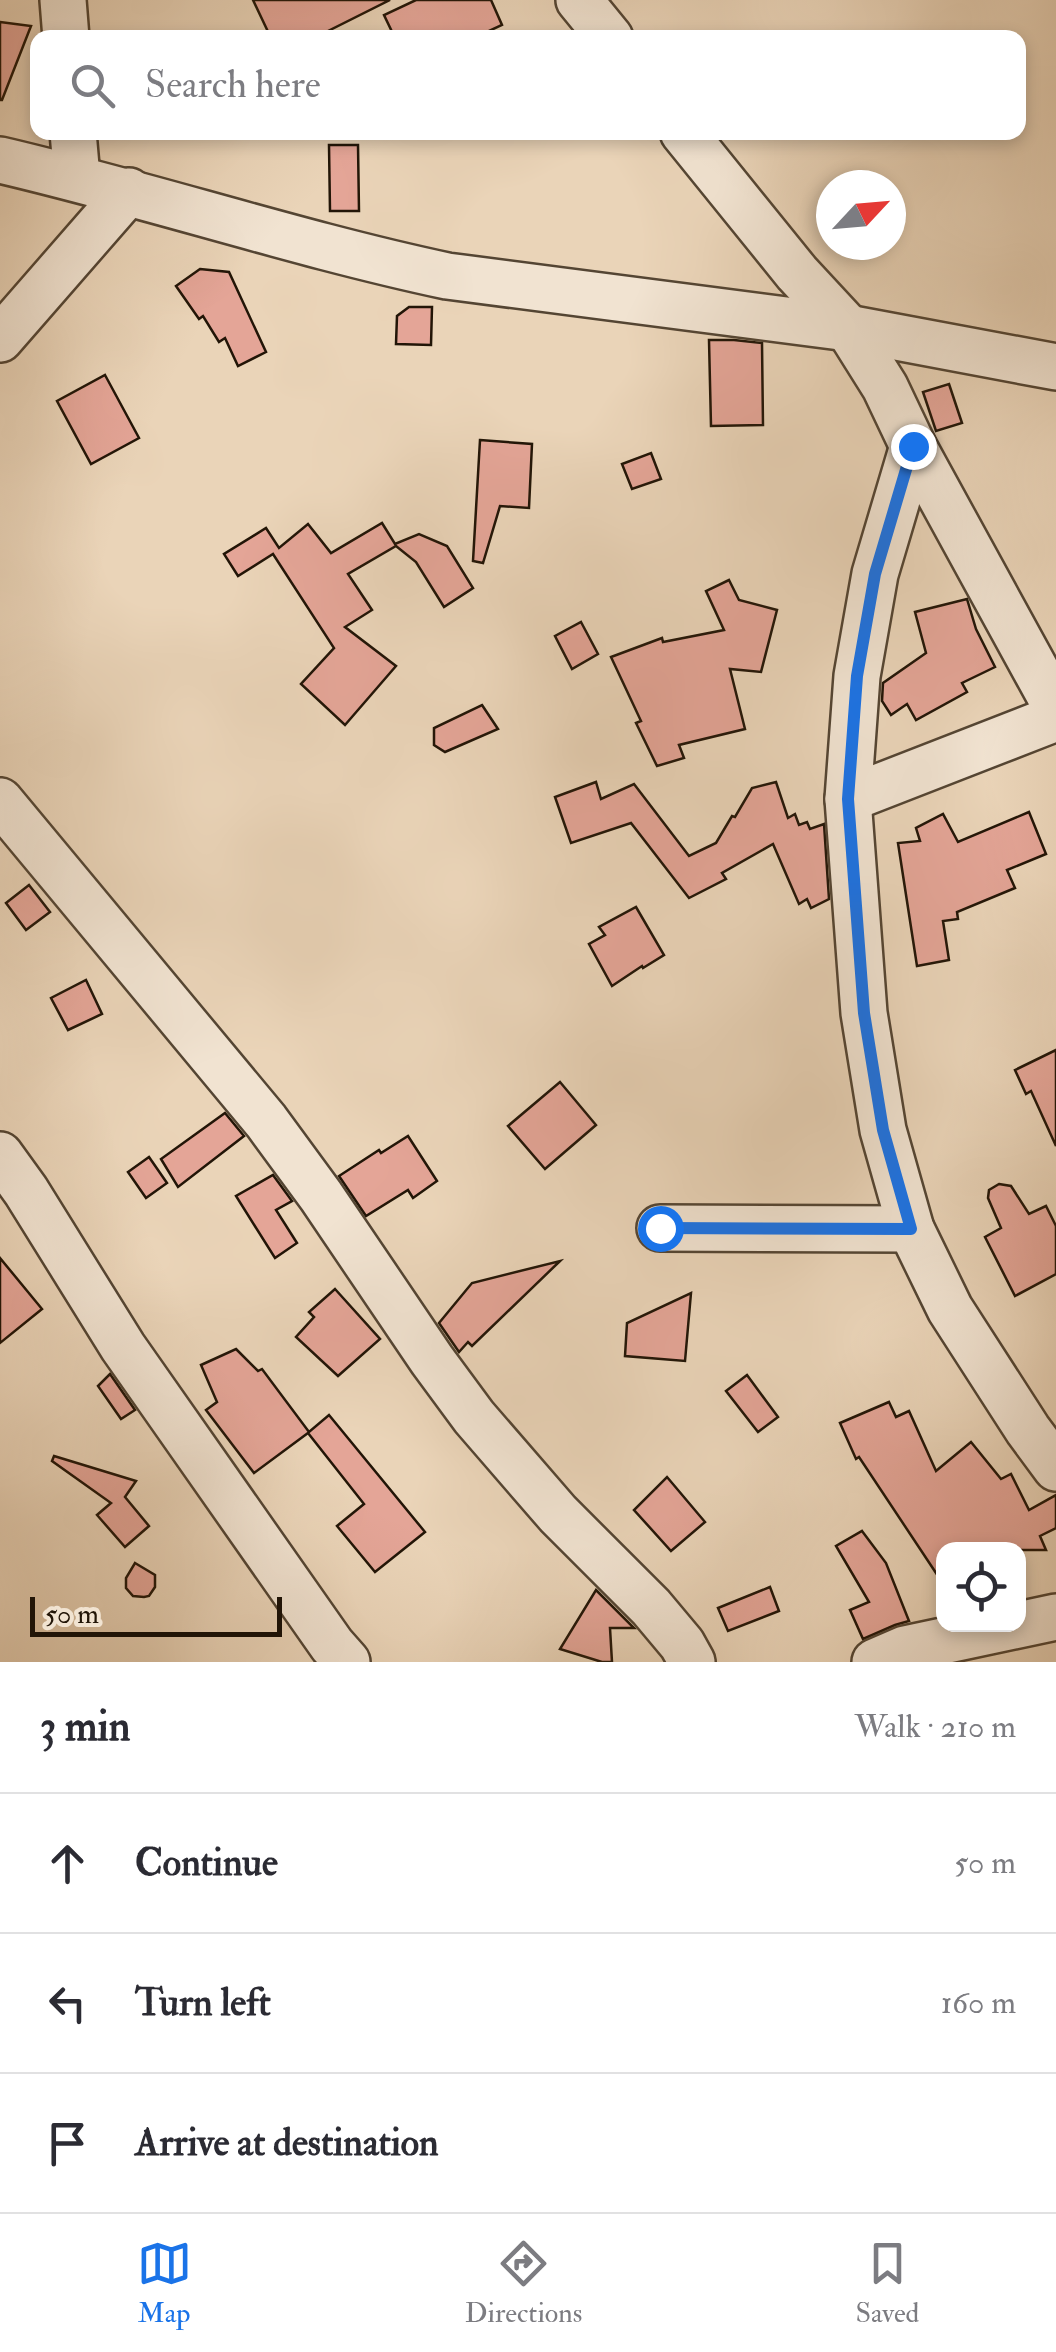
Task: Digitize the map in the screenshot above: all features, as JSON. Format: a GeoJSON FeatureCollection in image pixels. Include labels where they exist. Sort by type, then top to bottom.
{"type":"FeatureCollection","features":[{"type":"Feature","properties":{"kind":"street"},"geometry":{"type":"LineString","coordinates":[[63,0],[65,30]]}},
{"type":"Feature","properties":{"kind":"street"},"geometry":{"type":"LineString","coordinates":[[579,0],[603,30]]}},
{"type":"Feature","properties":{"kind":"street"},"geometry":{"type":"LineString","coordinates":[[74,140],[77,178]]}},
{"type":"Feature","properties":{"kind":"street"},"geometry":{"type":"LineString","coordinates":[[690,140],[848,328],[885,387],[913,446],[1056,706]]}},
{"type":"Feature","properties":{"kind":"street"},"geometry":{"type":"LineString","coordinates":[[0,160],[447,276],[848,328],[1056,367]]}},
{"type":"Feature","properties":{"kind":"street"},"geometry":{"type":"LineString","coordinates":[[0,339],[129,191]]}},
{"type":"Feature","properties":{"kind":"street"},"geometry":{"type":"LineString","coordinates":[[913,446],[875,574],[857,676],[848,799],[864,1013],[883,1130],[911,1229],[950,1309],[1056,1468]]}},
{"type":"Feature","properties":{"kind":"street"},"geometry":{"type":"LineString","coordinates":[[848,799],[1056,718]]}},
{"type":"Feature","properties":{"kind":"street"},"geometry":{"type":"LineString","coordinates":[[0,801],[266,1121],[474,1417],[558,1514],[652,1607],[692,1662]]}},
{"type":"Feature","properties":{"kind":"street"},"geometry":{"type":"LineString","coordinates":[[0,1155],[122,1347],[347,1662]]}},
{"type":"Feature","properties":{"kind":"street"},"geometry":{"type":"LineString","coordinates":[[660,1228],[911,1229]]}},
{"type":"Feature","properties":{"kind":"street"},"geometry":{"type":"LineString","coordinates":[[875,1662],[905,1649],[1056,1617]]}},
{"type":"Feature","properties":{"kind":"building"},"geometry":{"type":"Polygon","coordinates":[[[253,0],[390,0],[330,30],[267,30],[253,0]]]}},
{"type":"Feature","properties":{"kind":"building"},"geometry":{"type":"Polygon","coordinates":[[[416,0],[491,0],[502,25],[491,30],[391,30],[384,15],[416,0]]]}},
{"type":"Feature","properties":{"kind":"building"},"geometry":{"type":"Polygon","coordinates":[[[0,22],[31,26],[2,100],[0,100],[0,22]]]}},
{"type":"Feature","properties":{"kind":"building"},"geometry":{"type":"Polygon","coordinates":[[[329,145],[358,145],[359,211],[330,211],[329,145]]]}},
{"type":"Feature","properties":{"kind":"building"},"geometry":{"type":"Polygon","coordinates":[[[200,269],[229,272],[266,352],[238,366],[225,338],[219,342],[203,316],[199,319],[176,286],[200,269]]]}},
{"type":"Feature","properties":{"kind":"building"},"geometry":{"type":"Polygon","coordinates":[[[409,307],[432,307],[431,345],[396,344],[397,316],[409,307]]]}},
{"type":"Feature","properties":{"kind":"building"},"geometry":{"type":"Polygon","coordinates":[[[709,340],[762,343],[763,425],[711,426],[709,340]]]}},
{"type":"Feature","properties":{"kind":"building"},"geometry":{"type":"Polygon","coordinates":[[[105,375],[139,438],[91,464],[57,401],[105,375]]]}},
{"type":"Feature","properties":{"kind":"building"},"geometry":{"type":"Polygon","coordinates":[[[949,384],[962,423],[936,431],[923,392],[949,384]]]}},
{"type":"Feature","properties":{"kind":"building"},"geometry":{"type":"Polygon","coordinates":[[[480,440],[532,444],[529,508],[500,506],[483,563],[473,561],[480,440]]]}},
{"type":"Feature","properties":{"kind":"building"},"geometry":{"type":"Polygon","coordinates":[[[651,453],[661,479],[632,489],[622,464],[651,453]]]}},
{"type":"Feature","properties":{"kind":"building"},"geometry":{"type":"Polygon","coordinates":[[[382,523],[395,544],[419,534],[447,546],[473,588],[444,607],[416,562],[396,546],[348,574],[372,610],[345,627],[396,666],[345,725],[301,684],[334,648],[273,554],[238,576],[224,554],[266,528],[279,548],[308,524],[331,553],[382,523]]]}},
{"type":"Feature","properties":{"kind":"building"},"geometry":{"type":"Polygon","coordinates":[[[729,580],[739,600],[777,610],[761,672],[730,669],[745,729],[679,745],[684,758],[657,766],[611,657],[662,638],[663,642],[724,630],[706,591],[729,580]]]}},
{"type":"Feature","properties":{"kind":"building"},"geometry":{"type":"Polygon","coordinates":[[[967,599],[976,629],[995,667],[962,683],[967,692],[916,720],[907,704],[891,715],[882,701],[883,683],[926,653],[915,612],[967,599]]]}},
{"type":"Feature","properties":{"kind":"building"},"geometry":{"type":"Polygon","coordinates":[[[581,622],[598,654],[572,669],[555,636],[581,622]]]}},
{"type":"Feature","properties":{"kind":"building"},"geometry":{"type":"Polygon","coordinates":[[[482,705],[498,729],[445,752],[434,745],[434,728],[482,705]]]}},
{"type":"Feature","properties":{"kind":"building"},"geometry":{"type":"Polygon","coordinates":[[[596,782],[601,799],[634,784],[689,856],[716,843],[752,788],[776,782],[788,818],[795,814],[799,825],[807,822],[810,829],[824,824],[829,899],[811,908],[807,899],[799,904],[773,844],[722,873],[726,879],[689,898],[631,823],[571,843],[555,797],[596,782]]]}},
{"type":"Feature","properties":{"kind":"building"},"geometry":{"type":"Polygon","coordinates":[[[1029,812],[1046,854],[1007,870],[1015,888],[957,912],[958,919],[943,921],[949,960],[917,966],[898,843],[920,841],[916,828],[943,814],[958,842],[1029,812]]]}},
{"type":"Feature","properties":{"kind":"building"},"geometry":{"type":"Polygon","coordinates":[[[29,885],[50,912],[26,930],[6,903],[29,885]]]}},
{"type":"Feature","properties":{"kind":"building"},"geometry":{"type":"Polygon","coordinates":[[[636,907],[664,955],[612,986],[589,944],[605,935],[599,927],[636,907]]]}},
{"type":"Feature","properties":{"kind":"building"},"geometry":{"type":"Polygon","coordinates":[[[86,980],[102,1014],[68,1030],[51,998],[86,980]]]}},
{"type":"Feature","properties":{"kind":"building"},"geometry":{"type":"Polygon","coordinates":[[[1056,1050],[1056,1146],[1031,1091],[1026,1094],[1015,1070],[1056,1050]]]}},
{"type":"Feature","properties":{"kind":"building"},"geometry":{"type":"Polygon","coordinates":[[[560,1082],[596,1125],[545,1169],[508,1126],[560,1082]]]}},
{"type":"Feature","properties":{"kind":"building"},"geometry":{"type":"Polygon","coordinates":[[[225,1113],[244,1136],[178,1187],[161,1159],[225,1113]]]}},
{"type":"Feature","properties":{"kind":"building"},"geometry":{"type":"Polygon","coordinates":[[[408,1136],[437,1181],[413,1198],[408,1190],[366,1216],[339,1176],[408,1136]]]}},
{"type":"Feature","properties":{"kind":"building"},"geometry":{"type":"Polygon","coordinates":[[[149,1157],[167,1183],[146,1198],[128,1172],[149,1157]]]}},
{"type":"Feature","properties":{"kind":"building"},"geometry":{"type":"Polygon","coordinates":[[[273,1175],[292,1201],[276,1210],[297,1243],[275,1258],[236,1196],[273,1175]]]}},
{"type":"Feature","properties":{"kind":"building"},"geometry":{"type":"Polygon","coordinates":[[[999,1184],[1011,1186],[1029,1214],[1046,1206],[1056,1226],[1056,1274],[1015,1296],[985,1237],[1001,1228],[988,1198],[989,1190],[999,1184]]]}},
{"type":"Feature","properties":{"kind":"building"},"geometry":{"type":"Polygon","coordinates":[[[0,1258],[42,1309],[0,1343],[0,1258]]]}},
{"type":"Feature","properties":{"kind":"building"},"geometry":{"type":"Polygon","coordinates":[[[560,1261],[472,1346],[468,1342],[459,1352],[439,1323],[472,1283],[560,1261]]]}},
{"type":"Feature","properties":{"kind":"building"},"geometry":{"type":"Polygon","coordinates":[[[335,1289],[380,1339],[338,1376],[296,1337],[314,1317],[309,1312],[335,1289]]]}},
{"type":"Feature","properties":{"kind":"building"},"geometry":{"type":"Polygon","coordinates":[[[691,1293],[685,1361],[625,1356],[627,1323],[691,1293]]]}},
{"type":"Feature","properties":{"kind":"building"},"geometry":{"type":"Polygon","coordinates":[[[236,1349],[258,1371],[262,1369],[309,1432],[329,1415],[425,1532],[375,1572],[337,1526],[364,1504],[308,1433],[254,1473],[206,1410],[217,1402],[201,1365],[236,1349]]]}},
{"type":"Feature","properties":{"kind":"building"},"geometry":{"type":"Polygon","coordinates":[[[110,1374],[135,1410],[121,1419],[98,1386],[110,1374]]]}},
{"type":"Feature","properties":{"kind":"building"},"geometry":{"type":"Polygon","coordinates":[[[747,1375],[778,1417],[758,1432],[726,1391],[747,1375]]]}},
{"type":"Feature","properties":{"kind":"building"},"geometry":{"type":"Polygon","coordinates":[[[889,1402],[896,1417],[909,1411],[936,1471],[971,1442],[1001,1479],[1011,1474],[1029,1510],[1056,1495],[1056,1528],[1040,1536],[1046,1550],[1026,1550],[1026,1542],[936,1542],[936,1573],[859,1457],[856,1459],[840,1423],[889,1402]]]}},
{"type":"Feature","properties":{"kind":"building"},"geometry":{"type":"Polygon","coordinates":[[[54,1456],[136,1481],[125,1497],[149,1526],[125,1547],[97,1515],[111,1503],[52,1461],[54,1456]]]}},
{"type":"Feature","properties":{"kind":"building"},"geometry":{"type":"Polygon","coordinates":[[[667,1477],[705,1522],[671,1551],[634,1510],[667,1477]]]}},
{"type":"Feature","properties":{"kind":"building"},"geometry":{"type":"Polygon","coordinates":[[[862,1531],[886,1563],[909,1621],[863,1639],[850,1610],[869,1602],[836,1546],[862,1531]]]}},
{"type":"Feature","properties":{"kind":"building"},"geometry":{"type":"Polygon","coordinates":[[[135,1563],[155,1575],[155,1587],[149,1596],[133,1596],[126,1588],[126,1578],[135,1563]]]}},
{"type":"Feature","properties":{"kind":"building"},"geometry":{"type":"Polygon","coordinates":[[[770,1587],[779,1611],[728,1631],[718,1608],[770,1587]]]}},
{"type":"Feature","properties":{"kind":"building"},"geometry":{"type":"Polygon","coordinates":[[[596,1590],[634,1628],[610,1628],[612,1662],[560,1649],[596,1590]]]}},
{"type":"Feature","properties":{"kind":"route"},"geometry":{"type":"LineString","coordinates":[[660,1228],[911,1229],[883,1130],[864,1013],[848,799],[857,676],[875,574],[913,446]]}}]}
